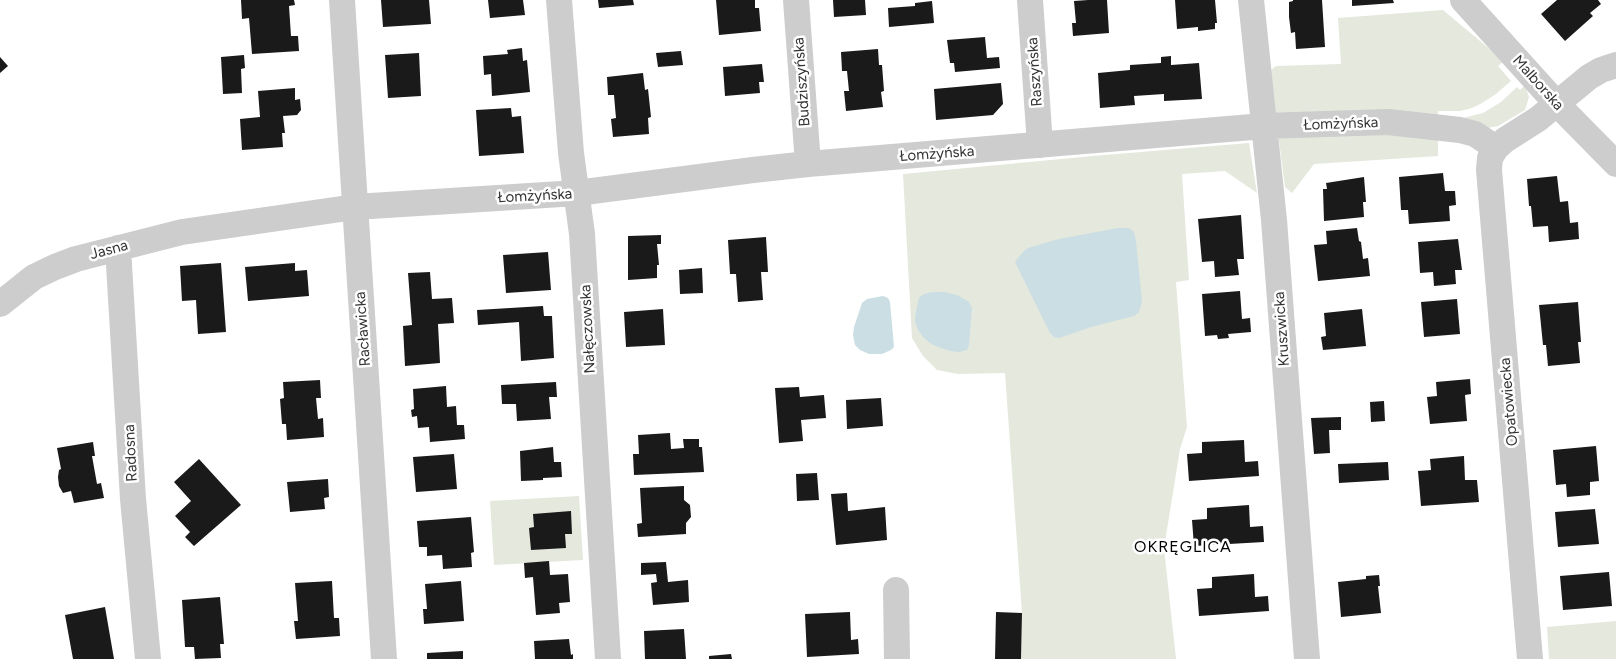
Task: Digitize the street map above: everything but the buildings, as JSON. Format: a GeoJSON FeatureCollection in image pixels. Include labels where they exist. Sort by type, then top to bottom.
{"type":"FeatureCollection","features":[{"type":"Feature","properties":{"kind":"street","name":"Racławicka"},"geometry":{"type":"LineString","coordinates":[[342,0],[384,659]]}},
{"type":"Feature","properties":{"kind":"street","name":"Nałęczowska"},"geometry":{"type":"LineString","coordinates":[[559,0],[571,154],[582,234],[608,659]]}},
{"type":"Feature","properties":{"kind":"street","name":"Budziszyńska"},"geometry":{"type":"LineString","coordinates":[[796,0],[808,164]]}},
{"type":"Feature","properties":{"kind":"street","name":"Raszyńska"},"geometry":{"type":"LineString","coordinates":[[1030,0],[1040,145]]}},
{"type":"Feature","properties":{"kind":"street","name":"Kruszwicka"},"geometry":{"type":"LineString","coordinates":[[1251,0],[1274,220],[1307,659]]}},
{"type":"Feature","properties":{"kind":"street","name":"Malborska"},"geometry":{"type":"LineString","coordinates":[[1463,0],[1557,104],[1616,164]]}},
{"type":"Feature","properties":{"kind":"street"},"geometry":{"type":"LineString","coordinates":[[1496,148],[1538,119],[1589,77],[1616,64]]}},
{"type":"Feature","properties":{"kind":"street","name":"Łomżyńska"},"geometry":{"type":"LineString","coordinates":[[230,224],[355,207],[577,194],[808,164],[1264,126],[1388,122],[1460,130],[1475,134],[1496,148]]}},
{"type":"Feature","properties":{"kind":"street","name":"Opatowiecka"},"geometry":{"type":"LineString","coordinates":[[1496,148],[1490,158],[1489,170],[1530,659]]}},
{"type":"Feature","properties":{"kind":"street","name":"Jasna"},"geometry":{"type":"LineString","coordinates":[[0,304],[34,277],[76,259],[182,232],[230,224]]}},
{"type":"Feature","properties":{"kind":"street","name":"Radosna"},"geometry":{"type":"LineString","coordinates":[[118,248],[133,499],[148,659]]}},
{"type":"Feature","properties":{"kind":"street"},"geometry":{"type":"LineString","coordinates":[[896,590],[897,659]]}},
{"type":"Feature","properties":{"kind":"shaded area"},"geometry":{"type":"Polygon","coordinates":[[[1443,10],[1504,61],[1498,66],[1511,81],[1496,94],[1472,108],[1460,111],[1438,111],[1438,156],[1314,164],[1292,193],[1285,187],[1270,71],[1276,66],[1341,64],[1338,18],[1443,10]]]}},
{"type":"Feature","properties":{"kind":"shaded area"},"geometry":{"type":"Polygon","coordinates":[[[1525,85],[1529,97],[1525,110],[1498,126],[1488,128],[1459,119],[1483,113],[1501,102],[1517,87],[1520,90],[1525,85]]]}},
{"type":"Feature","properties":{"kind":"shaded area"},"geometry":{"type":"Polygon","coordinates":[[[1249,143],[1257,193],[1225,171],[1182,174],[1189,280],[1176,282],[1187,427],[1180,449],[1164,548],[1176,659],[1021,659],[1022,613],[1005,373],[958,374],[937,370],[923,356],[912,338],[903,174],[1249,143]]]}},
{"type":"Feature","properties":{"kind":"shaded area"},"geometry":{"type":"Polygon","coordinates":[[[1118,228],[1129,228],[1134,232],[1142,301],[1139,312],[1134,316],[1091,327],[1059,338],[1054,337],[1050,333],[1015,262],[1028,248],[1059,239],[1118,228]]]}},
{"type":"Feature","properties":{"kind":"shaded area"},"geometry":{"type":"Polygon","coordinates":[[[933,292],[957,295],[969,302],[972,308],[967,350],[959,352],[950,351],[933,345],[918,330],[915,321],[919,298],[924,294],[933,292]]]}},
{"type":"Feature","properties":{"kind":"shaded area"},"geometry":{"type":"Polygon","coordinates":[[[883,296],[888,298],[890,302],[894,347],[882,354],[869,354],[860,350],[855,345],[854,327],[862,303],[867,299],[883,296]]]}},
{"type":"Feature","properties":{"kind":"shaded area"},"geometry":{"type":"Polygon","coordinates":[[[579,496],[583,560],[494,565],[490,501],[579,496]]]}},
{"type":"Feature","properties":{"kind":"shaded area"},"geometry":{"type":"Polygon","coordinates":[[[1616,621],[1616,659],[1549,659],[1547,627],[1616,621]]]}},
{"type":"Feature","properties":{"kind":"district","name":"OKRĘGLICA"},"geometry":{"type":"Point","coordinates":[1183,547]}}]}
